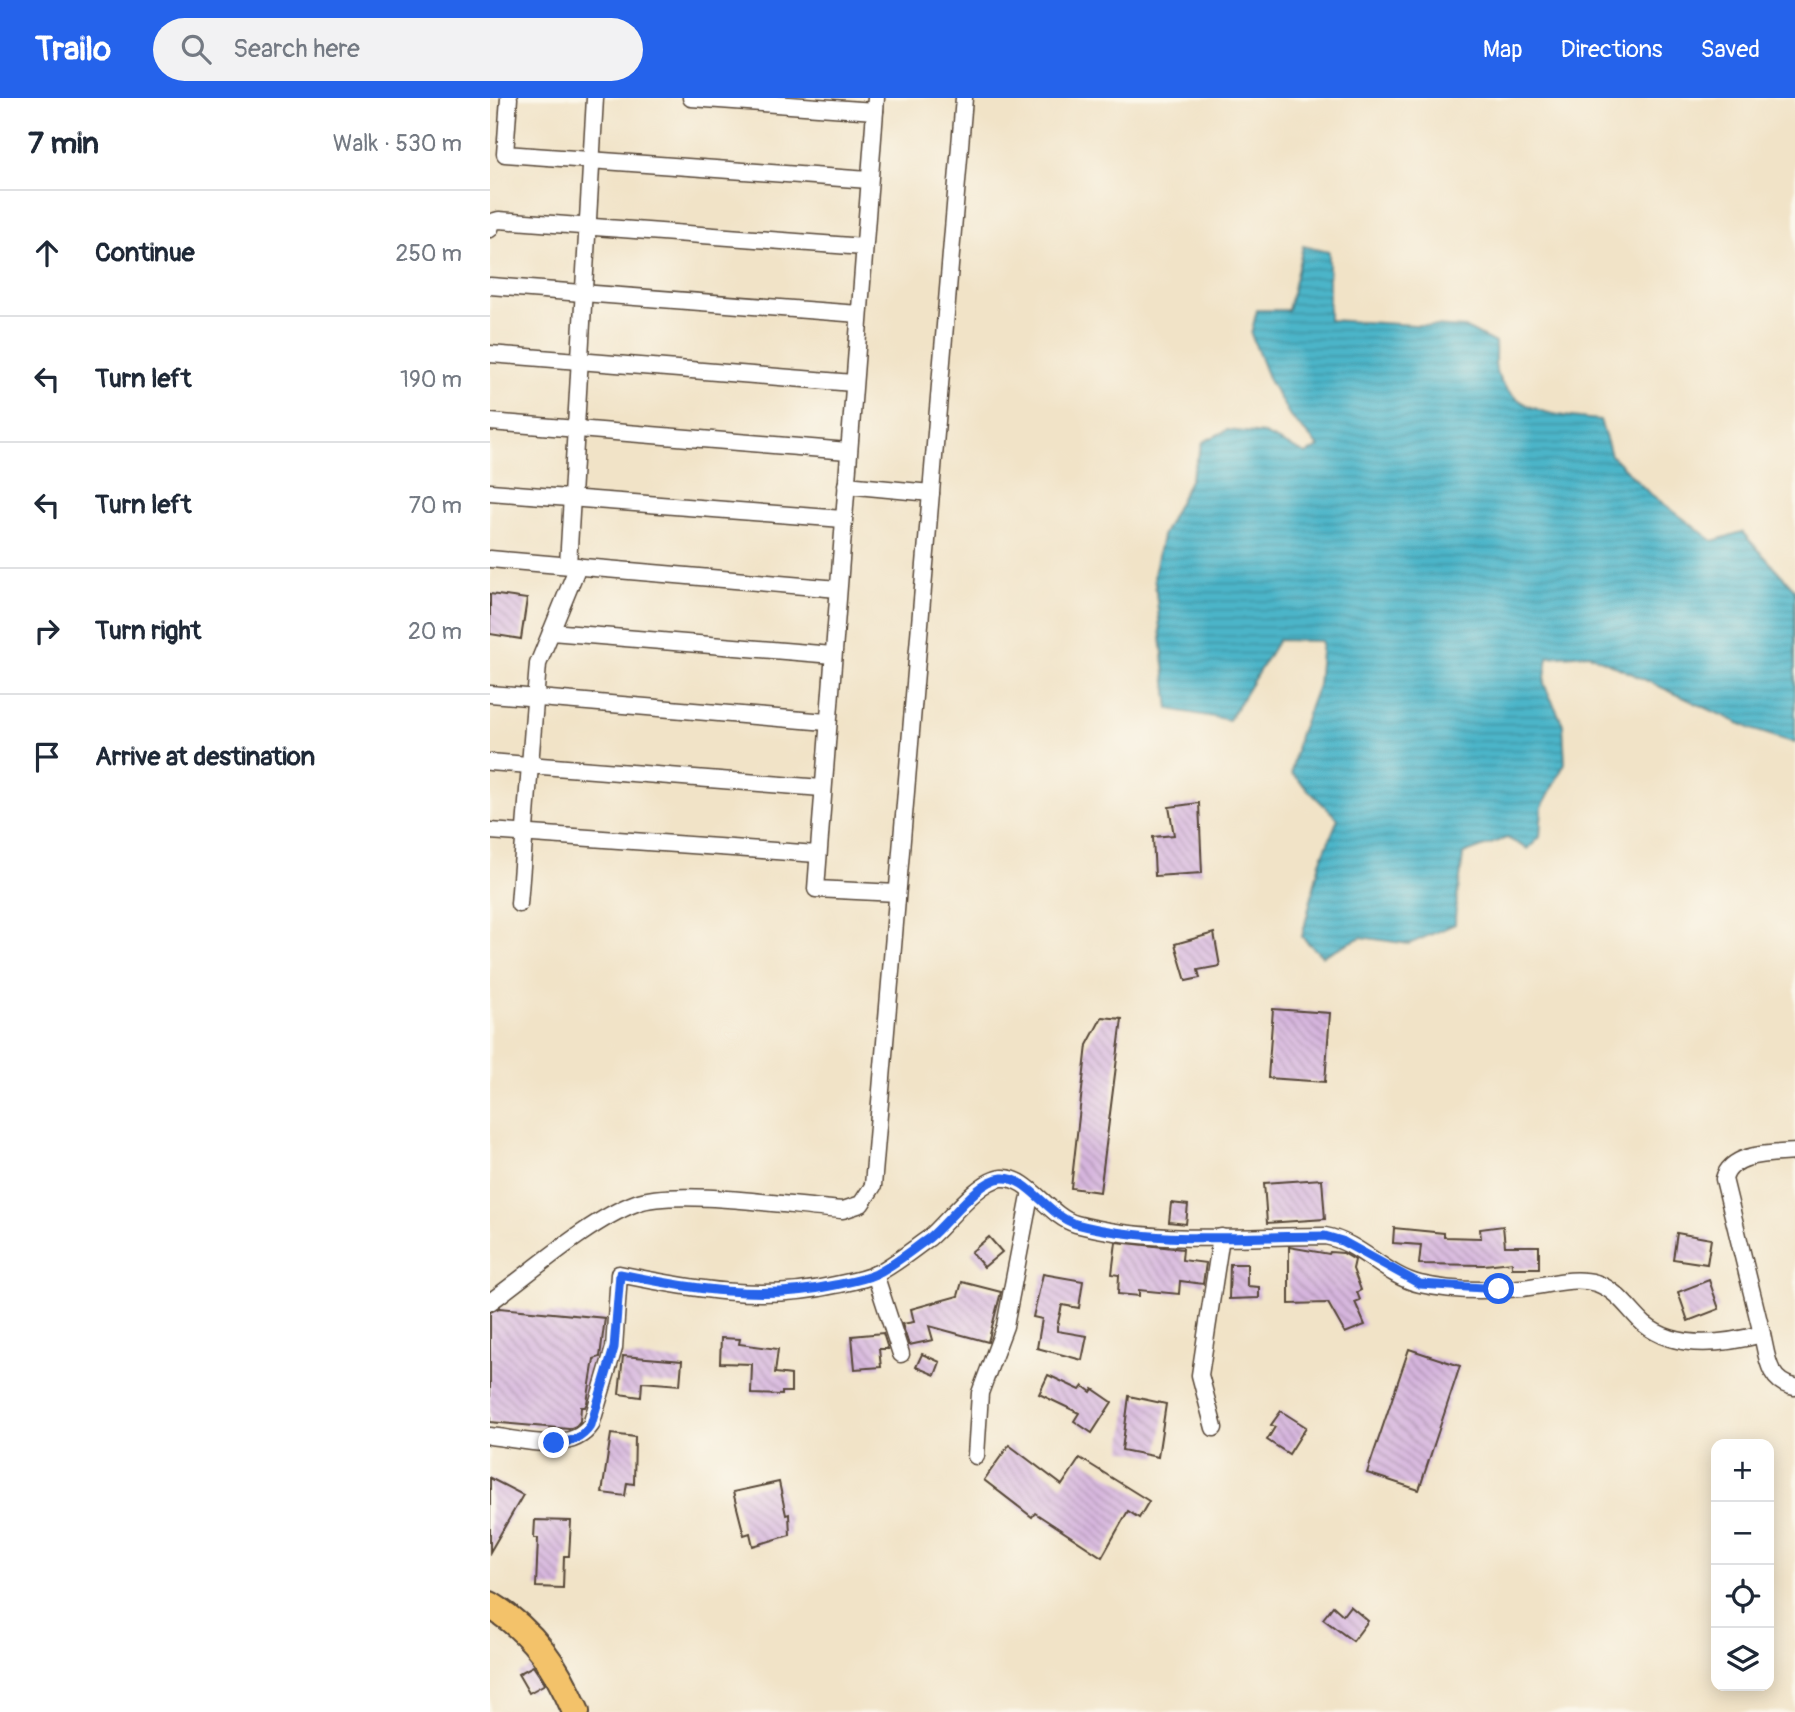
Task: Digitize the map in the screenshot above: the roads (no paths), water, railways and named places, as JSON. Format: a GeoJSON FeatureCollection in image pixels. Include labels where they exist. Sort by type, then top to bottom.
{"type":"FeatureCollection","features":[{"type":"Feature","properties":{"kind":"main road"},"geometry":{"type":"LineString","coordinates":[[490,1605],[524,1629],[540,1647],[563,1682],[576,1712]]}},
{"type":"Feature","properties":{"kind":"street"},"geometry":{"type":"LineString","coordinates":[[509,98],[505,154],[869,180]]}},
{"type":"Feature","properties":{"kind":"street"},"geometry":{"type":"LineString","coordinates":[[519,904],[538,664],[573,566],[573,499],[595,98]]}},
{"type":"Feature","properties":{"kind":"street"},"geometry":{"type":"LineString","coordinates":[[691,98],[875,104],[816,889],[897,893]]}},
{"type":"Feature","properties":{"kind":"street"},"geometry":{"type":"LineString","coordinates":[[490,1303],[603,1219],[637,1202],[671,1197],[843,1210],[861,1205],[873,1186],[964,98]]}},
{"type":"Feature","properties":{"kind":"street"},"geometry":{"type":"LineString","coordinates":[[490,229],[492,222],[499,220],[864,247]]}},
{"type":"Feature","properties":{"kind":"street"},"geometry":{"type":"LineString","coordinates":[[490,286],[859,314]]}},
{"type":"Feature","properties":{"kind":"street"},"geometry":{"type":"LineString","coordinates":[[490,354],[853,383]]}},
{"type":"Feature","properties":{"kind":"street"},"geometry":{"type":"LineString","coordinates":[[490,422],[848,451]]}},
{"type":"Feature","properties":{"kind":"street"},"geometry":{"type":"LineString","coordinates":[[846,485],[931,494]]}},
{"type":"Feature","properties":{"kind":"street"},"geometry":{"type":"LineString","coordinates":[[490,492],[843,519]]}},
{"type":"Feature","properties":{"kind":"street"},"geometry":{"type":"LineString","coordinates":[[490,559],[838,589]]}},
{"type":"Feature","properties":{"kind":"street"},"geometry":{"type":"LineString","coordinates":[[551,632],[833,655]]}},
{"type":"Feature","properties":{"kind":"street"},"geometry":{"type":"LineString","coordinates":[[490,694],[827,722]]}},
{"type":"Feature","properties":{"kind":"street"},"geometry":{"type":"LineString","coordinates":[[490,762],[822,788]]}},
{"type":"Feature","properties":{"kind":"street"},"geometry":{"type":"LineString","coordinates":[[490,831],[817,854]]}},
{"type":"Feature","properties":{"kind":"street"},"geometry":{"type":"LineString","coordinates":[[1795,1152],[1747,1158],[1729,1167],[1724,1179],[1774,1376],[1781,1383],[1795,1387]]}},
{"type":"Feature","properties":{"kind":"street"},"geometry":{"type":"LineString","coordinates":[[490,1436],[554,1443],[572,1442],[583,1436],[591,1425],[614,1348],[620,1274],[715,1292],[815,1290],[875,1274],[930,1236],[990,1182],[1002,1178],[1013,1179],[1031,1191],[1055,1215],[1076,1224],[1138,1234],[1333,1237],[1420,1284],[1513,1289],[1585,1281],[1613,1292],[1644,1324],[1661,1335],[1697,1342],[1724,1342],[1762,1334]]}},
{"type":"Feature","properties":{"kind":"street"},"geometry":{"type":"LineString","coordinates":[[976,1457],[980,1393],[1004,1326],[1031,1191]]}},
{"type":"Feature","properties":{"kind":"street"},"geometry":{"type":"LineString","coordinates":[[1214,1428],[1200,1375],[1221,1237]]}},
{"type":"Feature","properties":{"kind":"street"},"geometry":{"type":"LineString","coordinates":[[875,1274],[901,1354]]}},
{"type":"Feature","properties":{"kind":"water"},"geometry":{"type":"Polygon","coordinates":[[[1303,246],[1329,252],[1329,320],[1466,328],[1495,343],[1496,373],[1506,389],[1529,406],[1542,411],[1600,420],[1611,455],[1648,492],[1713,541],[1742,532],[1795,590],[1795,743],[1754,730],[1589,654],[1548,657],[1544,684],[1563,724],[1565,763],[1542,807],[1540,837],[1528,849],[1507,838],[1463,854],[1455,924],[1409,944],[1361,937],[1322,956],[1302,937],[1320,862],[1338,819],[1291,773],[1299,736],[1318,685],[1322,641],[1278,640],[1229,720],[1169,709],[1154,575],[1162,536],[1190,480],[1203,442],[1227,430],[1264,434],[1306,454],[1319,447],[1290,416],[1269,380],[1251,334],[1257,310],[1288,310],[1303,246]]]}}]}
